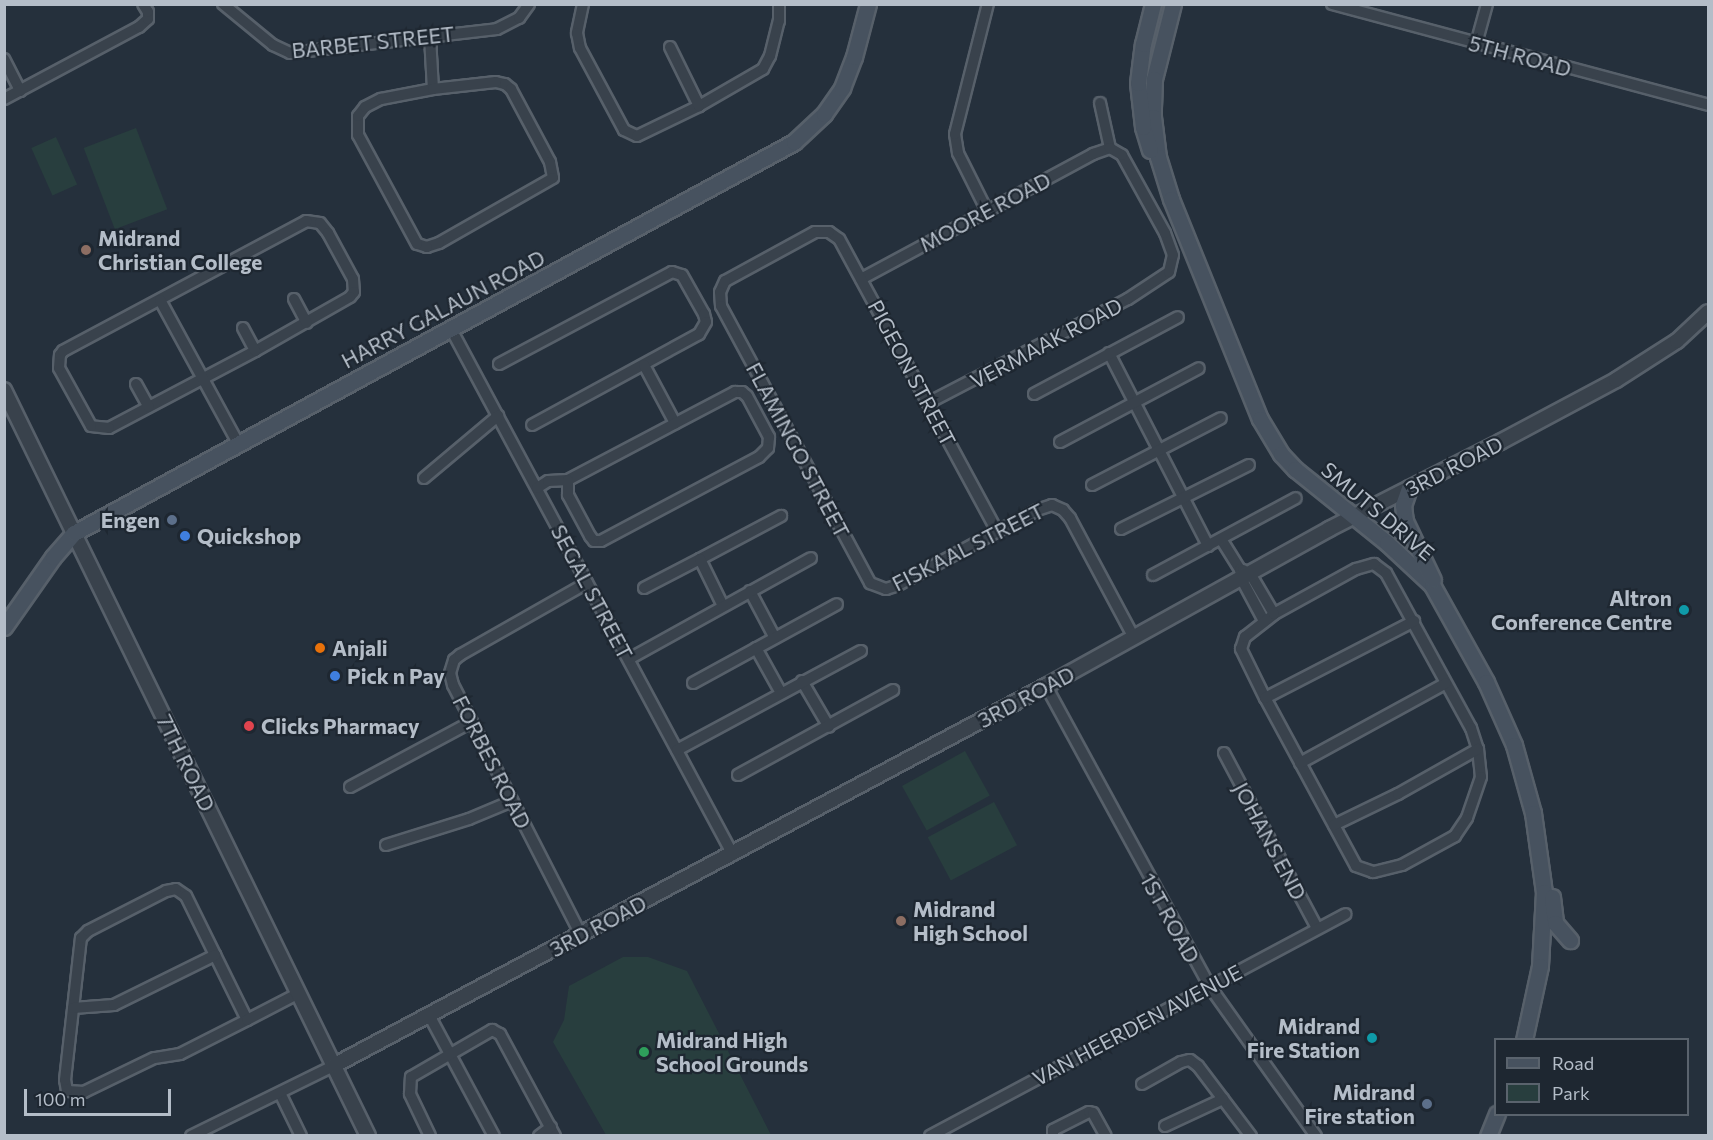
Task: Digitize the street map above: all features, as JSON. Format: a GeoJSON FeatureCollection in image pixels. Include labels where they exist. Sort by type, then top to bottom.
{"type":"FeatureCollection","features":[{"type":"Feature","properties":{"kind":"main road","name":"HARRY GALAUN ROAD"},"geometry":{"type":"LineString","coordinates":[[4,627],[53,557],[74,533],[783,150],[800,138],[824,114],[842,88],[854,57],[868,4]]}},
{"type":"Feature","properties":{"kind":"main road","name":"SMUTS DRIVE"},"geometry":{"type":"LineString","coordinates":[[1153,4],[1139,67],[1139,103],[1149,147],[1269,437],[1295,469],[1420,571],[1442,599],[1486,682],[1514,745],[1526,781],[1544,891],[1539,975],[1524,1038]]}},
{"type":"Feature","properties":{"kind":"main road","name":"SMUTS DRIVE"},"geometry":{"type":"LineString","coordinates":[[1172,199],[1158,157],[1153,97],[1154,79],[1173,4]]}},
{"type":"Feature","properties":{"kind":"main road"},"geometry":{"type":"LineString","coordinates":[[1409,488],[1403,505],[1405,521],[1442,599]]}},
{"type":"Feature","properties":{"kind":"main road"},"geometry":{"type":"LineString","coordinates":[[1539,851],[1547,871],[1555,922],[1570,940]]}},
{"type":"Feature","properties":{"kind":"main road"},"geometry":{"type":"LineString","coordinates":[[1488,1136],[1496,1116]]}},
{"type":"Feature","properties":{"kind":"street"},"geometry":{"type":"LineString","coordinates":[[4,99],[145,23],[148,12],[143,4]]}},
{"type":"Feature","properties":{"kind":"street","name":"BARBET STREET"},"geometry":{"type":"LineString","coordinates":[[223,4],[273,45],[290,53],[506,26],[519,18],[529,4]]}},
{"type":"Feature","properties":{"kind":"street"},"geometry":{"type":"LineString","coordinates":[[583,4],[577,40],[624,130],[632,135],[642,135],[699,106],[763,69],[770,56],[779,21],[778,4]]}},
{"type":"Feature","properties":{"kind":"street"},"geometry":{"type":"LineString","coordinates":[[987,211],[958,153],[955,134],[988,4]]}},
{"type":"Feature","properties":{"kind":"street","name":"5TH ROAD"},"geometry":{"type":"LineString","coordinates":[[1332,4],[1360,8],[1476,44],[1708,105]]}},
{"type":"Feature","properties":{"kind":"street"},"geometry":{"type":"LineString","coordinates":[[1476,44],[1487,4]]}},
{"type":"Feature","properties":{"kind":"street"},"geometry":{"type":"LineString","coordinates":[[430,37],[433,89]]}},
{"type":"Feature","properties":{"kind":"street"},"geometry":{"type":"LineString","coordinates":[[670,47],[699,106]]}},
{"type":"Feature","properties":{"kind":"street"},"geometry":{"type":"LineString","coordinates":[[4,59],[20,91]]}},
{"type":"Feature","properties":{"kind":"street"},"geometry":{"type":"LineString","coordinates":[[496,82],[508,86],[554,173],[549,183],[439,243],[427,247],[415,241],[358,135],[356,123],[361,110],[374,102],[433,89],[496,82]]}},
{"type":"Feature","properties":{"kind":"street"},"geometry":{"type":"LineString","coordinates":[[1100,103],[1110,148]]}},
{"type":"Feature","properties":{"kind":"street","name":"MOORE ROAD"},"geometry":{"type":"LineString","coordinates":[[861,279],[1093,154],[1110,148]]}},
{"type":"Feature","properties":{"kind":"street","name":"VERMAAK ROAD"},"geometry":{"type":"LineString","coordinates":[[928,403],[1015,360],[1162,279],[1173,261],[1170,244],[1128,164],[1120,152],[1110,148]]}},
{"type":"Feature","properties":{"kind":"street"},"geometry":{"type":"LineString","coordinates":[[313,221],[320,223],[328,233],[352,279],[354,292],[344,302],[307,323],[109,428],[91,426],[63,375],[59,361],[63,351],[160,300],[300,223],[313,221]]}},
{"type":"Feature","properties":{"kind":"street","name":"PIGEON STREET"},"geometry":{"type":"LineString","coordinates":[[721,306],[719,299],[722,286],[730,278],[815,232],[829,232],[839,239],[997,531]]}},
{"type":"Feature","properties":{"kind":"street"},"geometry":{"type":"LineString","coordinates":[[499,364],[668,273],[676,272],[682,275],[704,314],[704,327],[699,334],[532,425]]}},
{"type":"Feature","properties":{"kind":"street"},"geometry":{"type":"LineString","coordinates":[[294,299],[307,323]]}},
{"type":"Feature","properties":{"kind":"street"},"geometry":{"type":"LineString","coordinates":[[160,300],[238,443]]}},
{"type":"Feature","properties":{"kind":"street","name":"FLAMINGO STREET"},"geometry":{"type":"LineString","coordinates":[[721,306],[864,574],[870,583],[881,588]]}},
{"type":"Feature","properties":{"kind":"street","name":"3RD ROAD"},"geometry":{"type":"LineString","coordinates":[[333,1066],[733,855],[1046,686],[1244,574],[1616,380],[1677,341],[1708,312]]}},
{"type":"Feature","properties":{"kind":"street"},"geometry":{"type":"LineString","coordinates":[[1034,394],[1178,317]]}},
{"type":"Feature","properties":{"kind":"street"},"geometry":{"type":"LineString","coordinates":[[243,328],[255,351]]}},
{"type":"Feature","properties":{"kind":"street","name":"SEGAL STREET"},"geometry":{"type":"LineString","coordinates":[[451,329],[733,855]]}},
{"type":"Feature","properties":{"kind":"street"},"geometry":{"type":"LineString","coordinates":[[1109,353],[1208,546]]}},
{"type":"Feature","properties":{"kind":"street"},"geometry":{"type":"LineString","coordinates":[[644,365],[675,423]]}},
{"type":"Feature","properties":{"kind":"street"},"geometry":{"type":"LineString","coordinates":[[1060,442],[1199,368]]}},
{"type":"Feature","properties":{"kind":"street"},"geometry":{"type":"LineString","coordinates":[[136,384],[149,407]]}},
{"type":"Feature","properties":{"kind":"street","name":"7TH ROAD"},"geometry":{"type":"LineString","coordinates":[[4,390],[368,1136]]}},
{"type":"Feature","properties":{"kind":"street"},"geometry":{"type":"LineString","coordinates":[[537,488],[548,481],[568,480],[729,394],[742,392],[747,396],[769,437],[769,444],[765,452],[750,462],[601,541],[591,538],[568,495],[568,480]]}},
{"type":"Feature","properties":{"kind":"street"},"geometry":{"type":"LineString","coordinates":[[424,478],[498,416]]}},
{"type":"Feature","properties":{"kind":"street"},"geometry":{"type":"LineString","coordinates":[[1092,485],[1221,418]]}},
{"type":"Feature","properties":{"kind":"street"},"geometry":{"type":"LineString","coordinates":[[1121,529],[1182,496],[1249,465]]}},
{"type":"Feature","properties":{"kind":"street"},"geometry":{"type":"LineString","coordinates":[[1153,575],[1296,498]]}},
{"type":"Feature","properties":{"kind":"street","name":"FISKAAL STREET"},"geometry":{"type":"LineString","coordinates":[[881,588],[896,586],[1045,506],[1055,506],[1070,518],[1134,638]]}},
{"type":"Feature","properties":{"kind":"street"},"geometry":{"type":"LineString","coordinates":[[644,588],[781,516]]}},
{"type":"Feature","properties":{"kind":"street"},"geometry":{"type":"LineString","coordinates":[[1221,539],[1274,614]]}},
{"type":"Feature","properties":{"kind":"street"},"geometry":{"type":"LineString","coordinates":[[629,659],[811,558]]}},
{"type":"Feature","properties":{"kind":"street"},"geometry":{"type":"LineString","coordinates":[[700,559],[723,606]]}},
{"type":"Feature","properties":{"kind":"street"},"geometry":{"type":"LineString","coordinates":[[1374,564],[1386,573],[1471,728],[1478,749],[1480,782],[1461,830],[1450,840],[1419,857],[1387,870],[1373,872],[1360,869],[1300,763],[1241,649],[1245,637],[1264,621],[1356,569],[1374,564]]}},
{"type":"Feature","properties":{"kind":"street"},"geometry":{"type":"LineString","coordinates":[[1244,574],[1264,621]]}},
{"type":"Feature","properties":{"kind":"street","name":"FORBES ROAD"},"geometry":{"type":"LineString","coordinates":[[582,935],[451,680],[454,660],[587,583]]}},
{"type":"Feature","properties":{"kind":"street"},"geometry":{"type":"LineString","coordinates":[[750,591],[775,638]]}},
{"type":"Feature","properties":{"kind":"street"},"geometry":{"type":"LineString","coordinates":[[693,683],[837,604]]}},
{"type":"Feature","properties":{"kind":"street"},"geometry":{"type":"LineString","coordinates":[[1265,698],[1414,621]]}},
{"type":"Feature","properties":{"kind":"street"},"geometry":{"type":"LineString","coordinates":[[756,648],[781,693]]}},
{"type":"Feature","properties":{"kind":"street"},"geometry":{"type":"LineString","coordinates":[[677,750],[861,651]]}},
{"type":"Feature","properties":{"kind":"street"},"geometry":{"type":"LineString","coordinates":[[802,681],[829,727]]}},
{"type":"Feature","properties":{"kind":"street"},"geometry":{"type":"LineString","coordinates":[[1300,763],[1446,683]]}},
{"type":"Feature","properties":{"kind":"street","name":"1ST ROAD"},"geometry":{"type":"LineString","coordinates":[[1046,686],[1210,987],[1316,1136]]}},
{"type":"Feature","properties":{"kind":"street"},"geometry":{"type":"LineString","coordinates":[[738,775],[893,690]]}},
{"type":"Feature","properties":{"kind":"street"},"geometry":{"type":"LineString","coordinates":[[350,787],[471,722]]}},
{"type":"Feature","properties":{"kind":"street"},"geometry":{"type":"LineString","coordinates":[[1334,825],[1398,794],[1478,749]]}},
{"type":"Feature","properties":{"kind":"street","name":"JOHANS END"},"geometry":{"type":"LineString","coordinates":[[1224,753],[1317,928]]}},
{"type":"Feature","properties":{"kind":"street"},"geometry":{"type":"LineString","coordinates":[[386,845],[469,819],[512,801]]}},
{"type":"Feature","properties":{"kind":"street"},"geometry":{"type":"LineString","coordinates":[[248,1020],[186,896],[176,889],[166,891],[84,934],[78,947],[65,1085],[67,1091],[84,1092],[154,1058],[180,1054],[248,1020],[299,993]]}},
{"type":"Feature","properties":{"kind":"street","name":"VAN HEERDEN AVENUE"},"geometry":{"type":"LineString","coordinates":[[930,1136],[1345,914]]}},
{"type":"Feature","properties":{"kind":"street"},"geometry":{"type":"LineString","coordinates":[[73,1008],[114,1005],[215,955]]}},
{"type":"Feature","properties":{"kind":"street"},"geometry":{"type":"LineString","coordinates":[[429,1016],[494,1136]]}},
{"type":"Feature","properties":{"kind":"street"},"geometry":{"type":"LineString","coordinates":[[430,1136],[410,1094],[409,1082],[415,1073],[488,1031],[500,1034],[553,1131],[538,1136]]}},
{"type":"Feature","properties":{"kind":"street"},"geometry":{"type":"LineString","coordinates":[[1142,1084],[1181,1062],[1190,1060],[1251,1136]]}},
{"type":"Feature","properties":{"kind":"street"},"geometry":{"type":"LineString","coordinates":[[191,1136],[333,1066]]}},
{"type":"Feature","properties":{"kind":"street"},"geometry":{"type":"LineString","coordinates":[[280,1093],[301,1136]]}},
{"type":"Feature","properties":{"kind":"street"},"geometry":{"type":"LineString","coordinates":[[1165,1126],[1223,1099]]}},
{"type":"Feature","properties":{"kind":"street"},"geometry":{"type":"LineString","coordinates":[[1053,1136],[1053,1130],[1089,1112],[1093,1113],[1106,1136]]}},
{"type":"Feature","properties":{"kind":"green space"},"geometry":{"type":"Polygon","coordinates":[[[136,128],[167,209],[115,229],[84,148],[136,128]]]}},
{"type":"Feature","properties":{"kind":"green space"},"geometry":{"type":"Polygon","coordinates":[[[56,137],[77,185],[52,195],[31,148],[56,137]]]}},
{"type":"Feature","properties":{"kind":"green space"},"geometry":{"type":"Polygon","coordinates":[[[965,751],[990,796],[927,831],[902,786],[965,751]]]}},
{"type":"Feature","properties":{"kind":"green space"},"geometry":{"type":"Polygon","coordinates":[[[994,802],[1017,845],[951,880],[928,837],[994,802]]]}},
{"type":"Feature","properties":{"kind":"green space","name":"Midrand High School Grounds"},"geometry":{"type":"Polygon","coordinates":[[[623,957],[648,957],[687,971],[771,1135],[606,1135],[553,1042],[564,1020],[569,986],[623,957]]]}},
{"type":"Feature","properties":{"kind":"place","name":"Midrand Christian College"},"geometry":{"type":"Point","coordinates":[86,250]}},
{"type":"Feature","properties":{"kind":"place","name":"Engen"},"geometry":{"type":"Point","coordinates":[172,520]}},
{"type":"Feature","properties":{"kind":"place","name":"Quickshop"},"geometry":{"type":"Point","coordinates":[185,536]}},
{"type":"Feature","properties":{"kind":"place","name":"Altron Conference Centre"},"geometry":{"type":"Point","coordinates":[1684,610]}},
{"type":"Feature","properties":{"kind":"place","name":"Anjali"},"geometry":{"type":"Point","coordinates":[320,648]}},
{"type":"Feature","properties":{"kind":"place","name":"Pick n Pay"},"geometry":{"type":"Point","coordinates":[335,676]}},
{"type":"Feature","properties":{"kind":"place","name":"Clicks Pharmacy"},"geometry":{"type":"Point","coordinates":[249,726]}},
{"type":"Feature","properties":{"kind":"place","name":"Midrand High School"},"geometry":{"type":"Point","coordinates":[901,921]}},
{"type":"Feature","properties":{"kind":"place","name":"Midrand Fire Station"},"geometry":{"type":"Point","coordinates":[1372,1038]}},
{"type":"Feature","properties":{"kind":"place","name":"Midrand High School Grounds"},"geometry":{"type":"Point","coordinates":[644,1052]}},
{"type":"Feature","properties":{"kind":"place","name":"Midrand Fire station"},"geometry":{"type":"Point","coordinates":[1427,1104]}}]}
